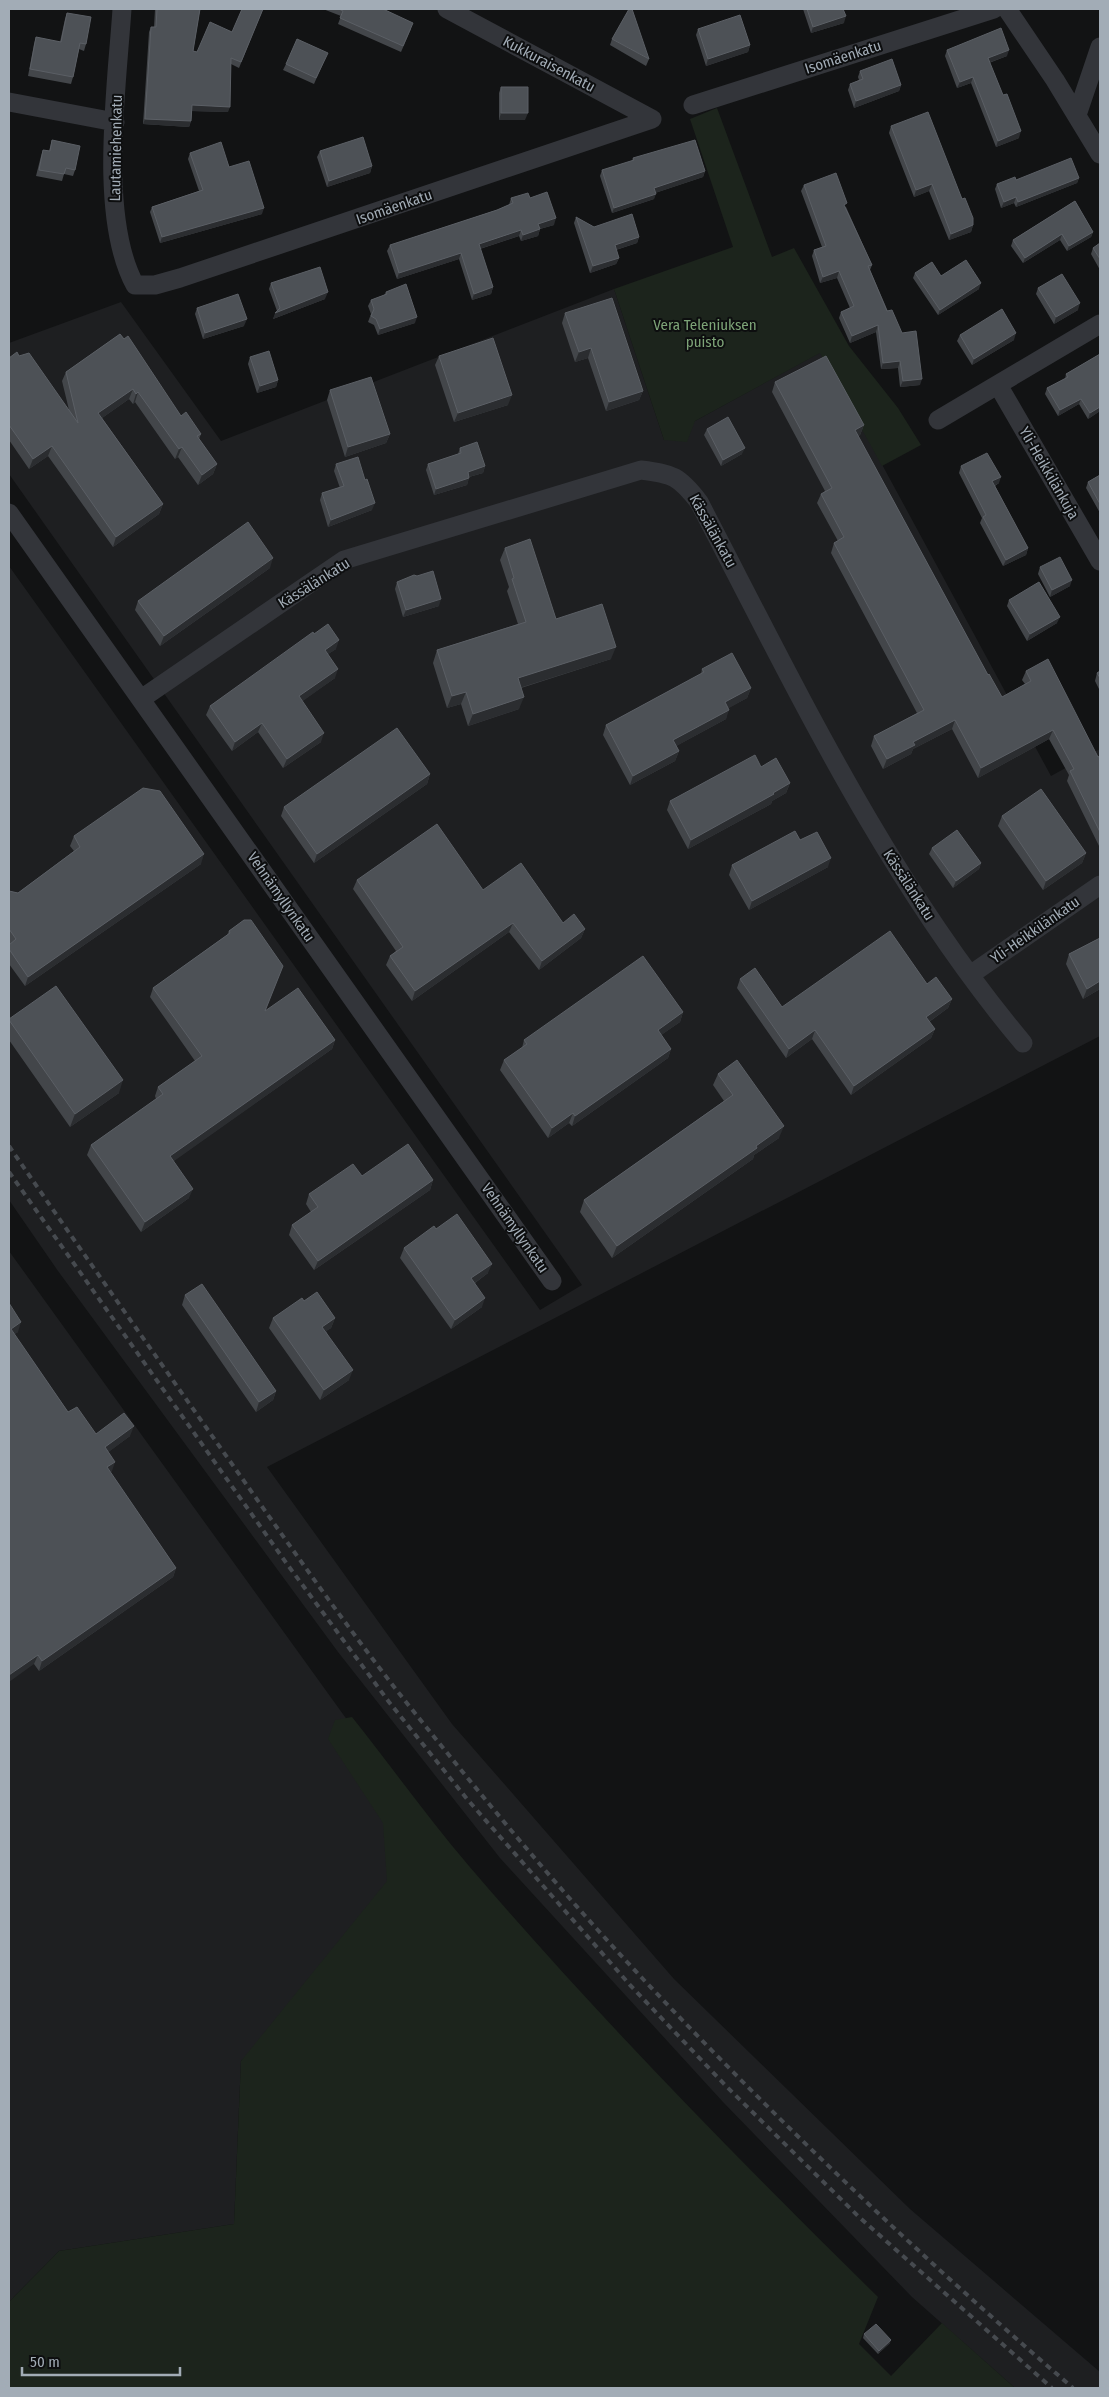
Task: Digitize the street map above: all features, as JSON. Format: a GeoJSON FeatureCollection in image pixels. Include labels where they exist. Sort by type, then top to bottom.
{"type":"FeatureCollection","features":[{"type":"Feature","properties":{"kind":"street","name":"Lautamiehenkatu"},"geometry":{"type":"LineString","coordinates":[[122,9],[115,122],[114,189],[118,239],[124,263],[135,285]]}},
{"type":"Feature","properties":{"kind":"street","name":"Kukkuraisenkatu"},"geometry":{"type":"LineString","coordinates":[[447,9],[652,119]]}},
{"type":"Feature","properties":{"kind":"street","name":"Isomäenkatu"},"geometry":{"type":"LineString","coordinates":[[692,105],[994,9]]}},
{"type":"Feature","properties":{"kind":"street"},"geometry":{"type":"LineString","coordinates":[[1007,9],[1077,115],[1100,154]]}},
{"type":"Feature","properties":{"kind":"street"},"geometry":{"type":"LineString","coordinates":[[1077,115],[1100,47]]}},
{"type":"Feature","properties":{"kind":"street"},"geometry":{"type":"LineString","coordinates":[[9,102],[115,122]]}},
{"type":"Feature","properties":{"kind":"street","name":"Isomäenkatu"},"geometry":{"type":"LineString","coordinates":[[135,285],[155,285],[180,278],[652,119]]}},
{"type":"Feature","properties":{"kind":"street"},"geometry":{"type":"LineString","coordinates":[[938,420],[1100,324]]}},
{"type":"Feature","properties":{"kind":"street","name":"Yli-Heikkilänkuja"},"geometry":{"type":"LineString","coordinates":[[998,386],[1100,561]]}},
{"type":"Feature","properties":{"kind":"street","name":"Kässälänkatu"},"geometry":{"type":"LineString","coordinates":[[140,699],[344,560],[641,470],[666,473],[684,482],[699,502],[811,717],[851,790],[918,902],[1022,1043]]}},
{"type":"Feature","properties":{"kind":"street","name":"Vehnämyllynkatu"},"geometry":{"type":"LineString","coordinates":[[9,513],[552,1281]]}},
{"type":"Feature","properties":{"kind":"street","name":"Yli-Heikkilänkatu"},"geometry":{"type":"LineString","coordinates":[[970,975],[1100,885]]}},
{"type":"Feature","properties":{"kind":"shaded area"},"geometry":{"type":"Polygon","coordinates":[[[614,289],[664,440],[821,352],[1051,776],[1100,749],[1100,1036],[267,1467],[452,1724],[674,1979],[910,2209],[1100,2372],[1100,2388],[1015,2388],[912,2297],[723,2102],[500,1858],[338,1652],[58,1271],[9,1200],[9,566],[540,1310],[582,1285],[9,474],[9,343],[121,302],[221,441],[614,289]]]}},
{"type":"Feature","properties":{"kind":"shaded area"},"geometry":{"type":"Polygon","coordinates":[[[9,1251],[446,1857],[241,2061],[234,2224],[59,2251],[9,2302],[9,1251]]]}},
{"type":"Feature","properties":{"kind":"green space","name":"Vera Teleniuksen puisto"},"geometry":{"type":"Polygon","coordinates":[[[717,108],[772,257],[794,248],[849,346],[898,408],[921,445],[882,466],[820,353],[695,421],[687,442],[664,440],[614,289],[733,247],[690,119],[717,108]]]}},
{"type":"Feature","properties":{"kind":"green space"},"geometry":{"type":"Polygon","coordinates":[[[352,1717],[454,1848],[568,1978],[669,2086],[878,2297],[859,2344],[891,2376],[942,2323],[1015,2388],[9,2388],[9,2302],[59,2251],[234,2224],[241,2061],[387,1881],[383,1823],[328,1739],[335,1720],[352,1717]]]}},
{"type":"Feature","properties":{"kind":"building"},"geometry":{"type":"Polygon","coordinates":[[[157,9],[200,9],[193,51],[197,52],[210,22],[232,32],[242,9],[263,9],[241,62],[231,58],[230,107],[192,105],[191,121],[145,119],[151,27],[156,27],[157,9]]]}},
{"type":"Feature","properties":{"kind":"building"},"geometry":{"type":"Polygon","coordinates":[[[339,9],[383,9],[413,23],[403,46],[340,18],[343,11],[339,9]]]}},
{"type":"Feature","properties":{"kind":"building"},"geometry":{"type":"Polygon","coordinates":[[[629,9],[632,9],[649,59],[612,39],[629,9]]]}},
{"type":"Feature","properties":{"kind":"building"},"geometry":{"type":"Polygon","coordinates":[[[807,9],[843,9],[846,16],[813,27],[807,9]]]}},
{"type":"Feature","properties":{"kind":"building"},"geometry":{"type":"Polygon","coordinates":[[[67,13],[91,17],[86,44],[80,43],[73,77],[30,69],[36,37],[61,42],[67,13]]]}},
{"type":"Feature","properties":{"kind":"building"},"geometry":{"type":"Polygon","coordinates":[[[740,15],[750,45],[708,59],[698,29],[740,15]]]}},
{"type":"Feature","properties":{"kind":"building"},"geometry":{"type":"Polygon","coordinates":[[[1001,28],[1009,50],[988,58],[1003,95],[1007,94],[1021,131],[998,141],[973,77],[960,82],[947,50],[1001,28]]]}},
{"type":"Feature","properties":{"kind":"building"},"geometry":{"type":"Polygon","coordinates":[[[297,39],[328,53],[316,78],[286,64],[297,39]]]}},
{"type":"Feature","properties":{"kind":"building"},"geometry":{"type":"Polygon","coordinates":[[[892,59],[901,85],[856,101],[850,84],[863,79],[860,71],[892,59]]]}},
{"type":"Feature","properties":{"kind":"building"},"geometry":{"type":"Polygon","coordinates":[[[501,87],[528,87],[528,113],[501,113],[501,87]]]}},
{"type":"Feature","properties":{"kind":"building"},"geometry":{"type":"Polygon","coordinates":[[[928,112],[962,199],[965,198],[973,218],[973,225],[951,234],[932,184],[916,190],[891,126],[928,112]]]}},
{"type":"Feature","properties":{"kind":"building"},"geometry":{"type":"Polygon","coordinates":[[[363,137],[372,166],[329,181],[320,151],[363,137]]]}},
{"type":"Feature","properties":{"kind":"building"},"geometry":{"type":"Polygon","coordinates":[[[52,140],[80,146],[75,170],[66,168],[64,174],[39,170],[43,150],[50,151],[52,140]]]}},
{"type":"Feature","properties":{"kind":"building"},"geometry":{"type":"Polygon","coordinates":[[[695,140],[705,171],[654,188],[656,194],[614,208],[602,170],[634,160],[633,158],[695,140]]]}},
{"type":"Feature","properties":{"kind":"building"},"geometry":{"type":"Polygon","coordinates":[[[221,142],[229,167],[249,161],[264,208],[162,237],[152,207],[203,190],[190,153],[221,142]]]}},
{"type":"Feature","properties":{"kind":"building"},"geometry":{"type":"Polygon","coordinates":[[[1071,158],[1079,178],[1018,202],[1016,197],[1004,202],[997,184],[1015,177],[1016,180],[1071,158]]]}},
{"type":"Feature","properties":{"kind":"building"},"geometry":{"type":"Polygon","coordinates":[[[836,173],[847,203],[844,205],[872,265],[868,266],[887,311],[892,310],[902,333],[916,331],[922,379],[903,381],[900,361],[883,363],[878,325],[852,336],[841,312],[854,306],[839,271],[823,277],[814,250],[826,246],[804,185],[836,173]]]}},
{"type":"Feature","properties":{"kind":"building"},"geometry":{"type":"Polygon","coordinates":[[[547,192],[556,218],[538,224],[540,229],[523,235],[521,230],[479,244],[493,287],[474,294],[461,253],[399,273],[390,245],[497,210],[513,203],[511,198],[528,193],[530,198],[547,192]]]}},
{"type":"Feature","properties":{"kind":"building"},"geometry":{"type":"Polygon","coordinates":[[[1075,201],[1093,232],[1069,246],[1062,234],[1025,258],[1013,240],[1075,201]]]}},
{"type":"Feature","properties":{"kind":"building"},"geometry":{"type":"Polygon","coordinates":[[[632,214],[639,237],[615,245],[619,258],[593,266],[576,217],[594,227],[632,214]]]}},
{"type":"Feature","properties":{"kind":"building"},"geometry":{"type":"Polygon","coordinates":[[[1100,243],[1100,259],[1093,248],[1100,243]]]}},
{"type":"Feature","properties":{"kind":"building"},"geometry":{"type":"Polygon","coordinates":[[[966,260],[981,283],[940,310],[915,273],[932,262],[941,276],[966,260]]]}},
{"type":"Feature","properties":{"kind":"building"},"geometry":{"type":"Polygon","coordinates":[[[320,267],[328,292],[275,313],[280,308],[271,283],[320,267]]]}},
{"type":"Feature","properties":{"kind":"building"},"geometry":{"type":"Polygon","coordinates":[[[1062,274],[1080,303],[1056,317],[1038,288],[1062,274]]]}},
{"type":"Feature","properties":{"kind":"building"},"geometry":{"type":"Polygon","coordinates":[[[406,284],[417,317],[380,329],[376,319],[371,316],[374,309],[371,300],[406,284]]]}},
{"type":"Feature","properties":{"kind":"building"},"geometry":{"type":"Polygon","coordinates":[[[238,294],[247,319],[205,333],[197,308],[238,294]]]}},
{"type":"Feature","properties":{"kind":"building"},"geometry":{"type":"Polygon","coordinates":[[[612,298],[643,391],[609,402],[591,348],[579,352],[565,313],[612,298]]]}},
{"type":"Feature","properties":{"kind":"building"},"geometry":{"type":"Polygon","coordinates":[[[1002,309],[1016,333],[974,359],[960,335],[1002,309]]]}},
{"type":"Feature","properties":{"kind":"building"},"geometry":{"type":"Polygon","coordinates":[[[120,334],[124,339],[128,336],[181,416],[186,412],[201,434],[197,436],[217,464],[202,475],[182,447],[179,449],[138,392],[136,394],[133,389],[98,413],[163,504],[116,537],[52,446],[33,459],[9,425],[9,358],[17,352],[19,356],[29,353],[78,423],[66,372],[120,334]]]}},
{"type":"Feature","properties":{"kind":"building"},"geometry":{"type":"Polygon","coordinates":[[[493,338],[512,395],[458,413],[439,356],[493,338]]]}},
{"type":"Feature","properties":{"kind":"building"},"geometry":{"type":"Polygon","coordinates":[[[269,351],[278,380],[260,386],[250,357],[269,351]]]}},
{"type":"Feature","properties":{"kind":"building"},"geometry":{"type":"Polygon","coordinates":[[[1100,354],[1100,407],[1090,413],[1081,399],[1060,410],[1047,388],[1068,377],[1066,374],[1100,354]]]}},
{"type":"Feature","properties":{"kind":"building"},"geometry":{"type":"Polygon","coordinates":[[[826,356],[864,425],[855,430],[988,675],[1002,697],[1031,681],[1026,671],[1048,659],[1098,757],[1100,756],[1100,832],[1070,771],[1074,769],[1053,730],[981,768],[955,720],[913,742],[915,745],[887,759],[874,736],[924,710],[834,543],[844,537],[821,494],[832,488],[775,382],[826,356]]]}},
{"type":"Feature","properties":{"kind":"building"},"geometry":{"type":"Polygon","coordinates":[[[371,377],[390,434],[348,447],[330,390],[371,377]]]}},
{"type":"Feature","properties":{"kind":"building"},"geometry":{"type":"Polygon","coordinates":[[[728,417],[745,448],[723,460],[707,429],[728,417]]]}},
{"type":"Feature","properties":{"kind":"building"},"geometry":{"type":"Polygon","coordinates":[[[477,442],[485,466],[468,472],[469,478],[436,489],[428,464],[461,453],[460,448],[477,442]]]}},
{"type":"Feature","properties":{"kind":"building"},"geometry":{"type":"Polygon","coordinates":[[[987,453],[1001,477],[992,481],[1028,548],[1006,560],[983,517],[986,515],[961,466],[987,453]]]}},
{"type":"Feature","properties":{"kind":"building"},"geometry":{"type":"Polygon","coordinates":[[[358,457],[375,503],[331,520],[322,493],[344,486],[336,464],[358,457]]]}},
{"type":"Feature","properties":{"kind":"building"},"geometry":{"type":"Polygon","coordinates":[[[1100,475],[1100,504],[1088,482],[1100,475]]]}},
{"type":"Feature","properties":{"kind":"building"},"geometry":{"type":"Polygon","coordinates":[[[248,522],[273,558],[164,636],[138,601],[248,522]]]}},
{"type":"Feature","properties":{"kind":"building"},"geometry":{"type":"Polygon","coordinates":[[[530,539],[556,619],[602,604],[616,647],[518,678],[524,697],[473,714],[466,692],[452,696],[437,650],[526,622],[512,579],[514,578],[505,548],[530,539]]]}},
{"type":"Feature","properties":{"kind":"building"},"geometry":{"type":"Polygon","coordinates":[[[1060,557],[1072,580],[1052,590],[1040,567],[1060,557]]]}},
{"type":"Feature","properties":{"kind":"building"},"geometry":{"type":"Polygon","coordinates":[[[433,571],[441,599],[406,610],[397,582],[414,575],[417,576],[433,571]]]}},
{"type":"Feature","properties":{"kind":"building"},"geometry":{"type":"Polygon","coordinates":[[[1039,582],[1060,617],[1030,634],[1009,600],[1039,582]]]}},
{"type":"Feature","properties":{"kind":"building"},"geometry":{"type":"Polygon","coordinates":[[[328,624],[339,640],[325,650],[338,669],[299,696],[324,733],[287,759],[262,723],[235,742],[210,706],[313,632],[314,634],[328,624]]]}},
{"type":"Feature","properties":{"kind":"building"},"geometry":{"type":"Polygon","coordinates":[[[732,653],[751,688],[725,702],[729,710],[673,740],[679,751],[633,776],[606,725],[704,672],[702,669],[732,653]]]}},
{"type":"Feature","properties":{"kind":"building"},"geometry":{"type":"Polygon","coordinates":[[[397,728],[430,774],[317,854],[284,807],[397,728]]]}},
{"type":"Feature","properties":{"kind":"building"},"geometry":{"type":"Polygon","coordinates":[[[755,755],[761,767],[776,758],[790,783],[774,794],[691,840],[670,801],[755,755]]]}},
{"type":"Feature","properties":{"kind":"building"},"geometry":{"type":"Polygon","coordinates":[[[143,788],[160,791],[204,854],[28,977],[9,949],[9,945],[16,939],[9,929],[9,891],[18,893],[80,847],[74,836],[143,788]]]}},
{"type":"Feature","properties":{"kind":"building"},"geometry":{"type":"Polygon","coordinates":[[[1041,789],[1086,853],[1046,881],[1002,816],[1041,789]]]}},
{"type":"Feature","properties":{"kind":"building"},"geometry":{"type":"Polygon","coordinates":[[[437,824],[483,890],[521,863],[563,923],[574,914],[585,929],[542,961],[513,923],[415,991],[390,956],[403,947],[357,880],[437,824]]]}},
{"type":"Feature","properties":{"kind":"building"},"geometry":{"type":"Polygon","coordinates":[[[957,830],[981,863],[956,881],[932,848],[957,830]]]}},
{"type":"Feature","properties":{"kind":"building"},"geometry":{"type":"Polygon","coordinates":[[[795,831],[800,840],[817,832],[831,858],[752,901],[732,865],[795,831]]]}},
{"type":"Feature","properties":{"kind":"building"},"geometry":{"type":"Polygon","coordinates":[[[244,920],[251,920],[283,966],[265,1011],[298,988],[335,1040],[170,1156],[193,1189],[145,1222],[91,1145],[163,1094],[158,1087],[202,1056],[153,988],[230,933],[229,931],[244,920]]]}},
{"type":"Feature","properties":{"kind":"building"},"geometry":{"type":"Polygon","coordinates":[[[890,931],[927,984],[936,977],[952,999],[926,1017],[935,1029],[854,1086],[815,1030],[789,1049],[740,979],[755,968],[782,1007],[890,931]]]}},
{"type":"Feature","properties":{"kind":"building"},"geometry":{"type":"Polygon","coordinates":[[[1100,938],[1100,981],[1087,989],[1069,954],[1100,938]]]}},
{"type":"Feature","properties":{"kind":"building"},"geometry":{"type":"Polygon","coordinates":[[[643,956],[683,1012],[658,1030],[671,1049],[575,1116],[573,1113],[552,1128],[504,1060],[527,1044],[524,1040],[643,956]]]}},
{"type":"Feature","properties":{"kind":"building"},"geometry":{"type":"Polygon","coordinates":[[[56,986],[123,1080],[75,1114],[9,1020],[56,986]]]}},
{"type":"Feature","properties":{"kind":"building"},"geometry":{"type":"Polygon","coordinates":[[[737,1060],[784,1126],[756,1146],[757,1148],[617,1246],[584,1200],[733,1095],[718,1074],[737,1060]]]}},
{"type":"Feature","properties":{"kind":"building"},"geometry":{"type":"Polygon","coordinates":[[[408,1144],[433,1180],[318,1261],[292,1225],[318,1207],[309,1194],[353,1164],[362,1176],[408,1144]]]}},
{"type":"Feature","properties":{"kind":"building"},"geometry":{"type":"Polygon","coordinates":[[[457,1214],[492,1264],[471,1278],[485,1298],[455,1320],[404,1248],[434,1226],[436,1229],[457,1214]]]}},
{"type":"Feature","properties":{"kind":"building"},"geometry":{"type":"Polygon","coordinates":[[[202,1284],[276,1391],[259,1402],[185,1295],[202,1284]]]}},
{"type":"Feature","properties":{"kind":"building"},"geometry":{"type":"Polygon","coordinates":[[[317,1292],[335,1318],[322,1327],[353,1370],[324,1390],[273,1318],[302,1298],[304,1301],[317,1292]]]}},
{"type":"Feature","properties":{"kind":"building"},"geometry":{"type":"Polygon","coordinates":[[[9,1303],[21,1322],[11,1329],[68,1412],[77,1407],[96,1434],[124,1413],[134,1426],[105,1447],[115,1462],[107,1467],[176,1568],[42,1661],[38,1655],[9,1675],[9,1303]]]}},
{"type":"Feature","properties":{"kind":"building"},"geometry":{"type":"Polygon","coordinates":[[[876,2324],[891,2340],[879,2351],[864,2334],[876,2324]]]}},
{"type":"Feature","properties":{"kind":"railway"},"geometry":{"type":"LineString","coordinates":[[9,1146],[310,1575],[402,1697],[550,1876],[611,1945],[694,2033],[799,2138],[907,2240],[1073,2388]]}},
{"type":"Feature","properties":{"kind":"railway"},"geometry":{"type":"LineString","coordinates":[[9,1172],[287,1564],[389,1702],[467,1799],[630,1985],[726,2086],[859,2217],[1052,2388]]}}]}
